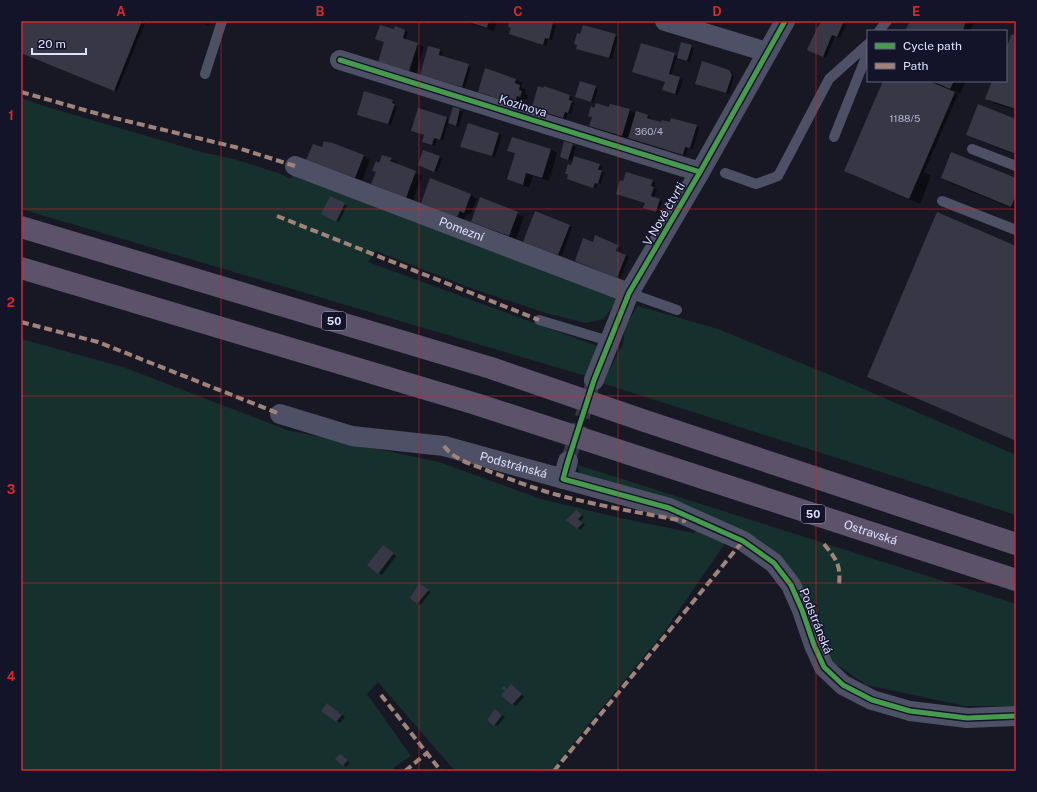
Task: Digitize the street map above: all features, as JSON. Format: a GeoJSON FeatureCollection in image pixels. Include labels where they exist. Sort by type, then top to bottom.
{"type":"FeatureCollection","features":[{"type":"Feature","properties":{"kind":"highway","name":"50"},"geometry":{"type":"LineString","coordinates":[[21,227],[491,368],[645,421],[1016,544]]}},
{"type":"Feature","properties":{"kind":"highway","name":"Ostravská"},"geometry":{"type":"LineString","coordinates":[[21,268],[469,402],[1016,580]]}},
{"type":"Feature","properties":{"kind":"street"},"geometry":{"type":"LineString","coordinates":[[665,21],[767,52]]}},
{"type":"Feature","properties":{"kind":"street","name":"V Nové čtvrti"},"geometry":{"type":"LineString","coordinates":[[594,380],[629,293],[700,172],[785,21]]}},
{"type":"Feature","properties":{"kind":"street","name":"Kozinova"},"geometry":{"type":"LineString","coordinates":[[340,60],[700,172]]}},
{"type":"Feature","properties":{"kind":"street","name":"Pomezní"},"geometry":{"type":"LineString","coordinates":[[295,166],[629,293]]}},
{"type":"Feature","properties":{"kind":"street","name":"Podstránská"},"geometry":{"type":"LineString","coordinates":[[280,414],[352,436],[444,446],[566,470],[669,508],[743,541],[774,563],[791,585],[802,610],[814,646],[824,667],[843,685],[872,700],[910,711],[967,718],[1016,716]]}},
{"type":"Feature","properties":{"kind":"lane"},"geometry":{"type":"LineString","coordinates":[[205,74],[222,21]]}},
{"type":"Feature","properties":{"kind":"lane"},"geometry":{"type":"LineString","coordinates":[[881,30],[887,21]]}},
{"type":"Feature","properties":{"kind":"lane"},"geometry":{"type":"LineString","coordinates":[[725,172],[756,184],[778,176],[829,79],[867,45]]}},
{"type":"Feature","properties":{"kind":"lane"},"geometry":{"type":"LineString","coordinates":[[834,137],[867,54]]}},
{"type":"Feature","properties":{"kind":"lane"},"geometry":{"type":"LineString","coordinates":[[972,149],[1016,166]]}},
{"type":"Feature","properties":{"kind":"lane"},"geometry":{"type":"LineString","coordinates":[[942,201],[1016,230]]}},
{"type":"Feature","properties":{"kind":"lane"},"geometry":{"type":"LineString","coordinates":[[629,293],[677,310]]}},
{"type":"Feature","properties":{"kind":"lane"},"geometry":{"type":"LineString","coordinates":[[539,320],[609,341]]}},
{"type":"Feature","properties":{"kind":"green space"},"geometry":{"type":"Polygon","coordinates":[[[21,98],[205,153],[234,159],[278,173],[291,179],[294,171],[620,298],[603,319],[586,323],[546,313],[468,287],[376,251],[368,262],[597,346],[586,376],[21,209],[21,98]]]}},
{"type":"Feature","properties":{"kind":"green space"},"geometry":{"type":"Polygon","coordinates":[[[638,306],[718,329],[852,384],[1016,455],[1016,515],[602,383],[623,344],[626,324],[638,306]]]}},
{"type":"Feature","properties":{"kind":"green space"},"geometry":{"type":"Polygon","coordinates":[[[21,339],[123,367],[287,430],[439,462],[541,499],[620,518],[694,533],[697,528],[726,542],[664,632],[552,771],[455,771],[378,682],[367,694],[411,756],[391,771],[21,771],[21,339]]]}},
{"type":"Feature","properties":{"kind":"green space"},"geometry":{"type":"Polygon","coordinates":[[[578,465],[1016,604],[1016,706],[965,706],[867,685],[828,659],[750,536],[579,473],[578,465]]]}},
{"type":"Feature","properties":{"kind":"building"},"geometry":{"type":"Polygon","coordinates":[[[21,21],[142,21],[114,91],[21,53],[21,21]]]}},
{"type":"Feature","properties":{"kind":"building"},"geometry":{"type":"Polygon","coordinates":[[[466,21],[489,21],[487,28],[466,21]]]}},
{"type":"Feature","properties":{"kind":"building"},"geometry":{"type":"Polygon","coordinates":[[[509,21],[550,21],[553,23],[549,39],[545,38],[543,45],[509,34],[511,28],[508,27],[509,21]]]}},
{"type":"Feature","properties":{"kind":"building"},"geometry":{"type":"Polygon","coordinates":[[[822,21],[844,21],[837,37],[832,35],[823,57],[807,50],[817,28],[822,21]]]}},
{"type":"Feature","properties":{"kind":"building"},"geometry":{"type":"Polygon","coordinates":[[[910,21],[966,21],[963,30],[906,30],[910,21]]]}},
{"type":"Feature","properties":{"kind":"building"},"geometry":{"type":"Polygon","coordinates":[[[380,25],[394,29],[395,26],[405,30],[403,38],[418,43],[409,71],[378,62],[384,42],[375,39],[380,25]]]}},
{"type":"Feature","properties":{"kind":"building"},"geometry":{"type":"Polygon","coordinates":[[[583,25],[616,34],[609,58],[576,49],[577,45],[574,44],[577,33],[580,34],[583,25]]]}},
{"type":"Feature","properties":{"kind":"building"},"geometry":{"type":"Polygon","coordinates":[[[1016,34],[1016,109],[985,99],[992,82],[1007,82],[1007,47],[1011,35],[1016,34]]]}},
{"type":"Feature","properties":{"kind":"building"},"geometry":{"type":"Polygon","coordinates":[[[681,42],[692,45],[687,61],[677,58],[681,42]]]}},
{"type":"Feature","properties":{"kind":"building"},"geometry":{"type":"Polygon","coordinates":[[[641,43],[675,53],[669,74],[680,77],[675,94],[662,90],[665,82],[632,72],[641,43]]]}},
{"type":"Feature","properties":{"kind":"building"},"geometry":{"type":"Polygon","coordinates":[[[428,46],[440,49],[439,55],[469,64],[462,87],[420,75],[428,46]]]}},
{"type":"Feature","properties":{"kind":"building"},"geometry":{"type":"Polygon","coordinates":[[[702,61],[729,70],[732,75],[726,93],[695,84],[702,61]]]}},
{"type":"Feature","properties":{"kind":"building"},"geometry":{"type":"Polygon","coordinates":[[[485,68],[516,79],[515,83],[520,85],[519,90],[522,91],[520,97],[517,96],[515,104],[478,92],[485,68]]]}},
{"type":"Feature","properties":{"kind":"building"},"geometry":{"type":"Polygon","coordinates":[[[580,81],[596,86],[591,102],[575,97],[580,81]]]}},
{"type":"Feature","properties":{"kind":"building"},"geometry":{"type":"Polygon","coordinates":[[[883,82],[931,82],[955,92],[909,199],[844,171],[883,82]]]}},
{"type":"Feature","properties":{"kind":"building"},"geometry":{"type":"Polygon","coordinates":[[[934,82],[954,82],[950,89],[934,82]]]}},
{"type":"Feature","properties":{"kind":"building"},"geometry":{"type":"Polygon","coordinates":[[[538,86],[543,88],[544,86],[570,95],[569,100],[572,101],[568,113],[565,112],[563,118],[532,107],[538,86]]]}},
{"type":"Feature","properties":{"kind":"building"},"geometry":{"type":"Polygon","coordinates":[[[364,91],[393,100],[392,103],[395,104],[388,124],[357,115],[364,91]]]}},
{"type":"Feature","properties":{"kind":"building"},"geometry":{"type":"Polygon","coordinates":[[[596,103],[609,107],[610,104],[630,109],[622,136],[589,126],[592,117],[588,116],[591,106],[594,108],[596,103]]]}},
{"type":"Feature","properties":{"kind":"building"},"geometry":{"type":"Polygon","coordinates":[[[978,104],[1016,119],[1016,154],[966,135],[978,104]]]}},
{"type":"Feature","properties":{"kind":"building"},"geometry":{"type":"Polygon","coordinates":[[[453,107],[460,109],[456,126],[448,123],[453,107]]]}},
{"type":"Feature","properties":{"kind":"building"},"geometry":{"type":"Polygon","coordinates":[[[418,108],[447,117],[440,140],[434,138],[432,145],[422,142],[424,135],[411,131],[418,108]]]}},
{"type":"Feature","properties":{"kind":"building"},"geometry":{"type":"Polygon","coordinates":[[[636,111],[648,115],[647,118],[661,122],[662,120],[670,122],[671,118],[697,125],[690,148],[685,147],[683,155],[628,138],[636,111]]]}},
{"type":"Feature","properties":{"kind":"building"},"geometry":{"type":"Polygon","coordinates":[[[468,123],[499,133],[492,156],[460,147],[468,123]]]}},
{"type":"Feature","properties":{"kind":"building"},"geometry":{"type":"Polygon","coordinates":[[[512,137],[551,149],[542,178],[526,173],[523,185],[507,179],[515,153],[507,151],[512,137]]]}},
{"type":"Feature","properties":{"kind":"building"},"geometry":{"type":"Polygon","coordinates":[[[324,141],[364,155],[355,178],[306,160],[313,144],[322,147],[324,141]]]}},
{"type":"Feature","properties":{"kind":"building"},"geometry":{"type":"Polygon","coordinates":[[[564,141],[573,144],[568,160],[560,157],[564,141]]]}},
{"type":"Feature","properties":{"kind":"building"},"geometry":{"type":"Polygon","coordinates":[[[423,150],[440,156],[434,172],[418,165],[423,150]]]}},
{"type":"Feature","properties":{"kind":"building"},"geometry":{"type":"Polygon","coordinates":[[[951,152],[1016,178],[1016,195],[1011,207],[941,178],[951,152]]]}},
{"type":"Feature","properties":{"kind":"building"},"geometry":{"type":"Polygon","coordinates":[[[382,155],[392,158],[390,161],[416,171],[406,198],[371,184],[376,172],[372,171],[376,161],[379,163],[382,155]]]}},
{"type":"Feature","properties":{"kind":"building"},"geometry":{"type":"Polygon","coordinates":[[[574,156],[600,164],[598,170],[602,170],[598,184],[595,183],[593,188],[567,179],[568,174],[565,174],[568,164],[571,165],[574,156]]]}},
{"type":"Feature","properties":{"kind":"building"},"geometry":{"type":"Polygon","coordinates":[[[626,172],[653,180],[651,186],[654,187],[651,196],[660,199],[656,212],[643,208],[645,203],[616,194],[620,180],[623,181],[626,172]]]}},
{"type":"Feature","properties":{"kind":"building"},"geometry":{"type":"Polygon","coordinates":[[[430,178],[471,194],[464,213],[460,211],[457,217],[421,203],[430,178]]]}},
{"type":"Feature","properties":{"kind":"building"},"geometry":{"type":"Polygon","coordinates":[[[330,196],[345,203],[336,222],[321,214],[330,196]]]}},
{"type":"Feature","properties":{"kind":"building"},"geometry":{"type":"Polygon","coordinates":[[[480,197],[518,212],[509,236],[471,222],[480,197]]]}},
{"type":"Feature","properties":{"kind":"building"},"geometry":{"type":"Polygon","coordinates":[[[535,211],[570,225],[558,255],[523,242],[535,211]]]}},
{"type":"Feature","properties":{"kind":"building"},"geometry":{"type":"Polygon","coordinates":[[[937,212],[1016,246],[1016,441],[867,377],[937,212]]]}},
{"type":"Feature","properties":{"kind":"building"},"geometry":{"type":"Polygon","coordinates":[[[595,235],[618,245],[616,251],[626,255],[617,278],[575,261],[583,238],[593,242],[595,235]]]}},
{"type":"Feature","properties":{"kind":"building"},"geometry":{"type":"Polygon","coordinates":[[[576,510],[582,515],[578,519],[583,523],[577,529],[566,520],[576,510]]]}},
{"type":"Feature","properties":{"kind":"building"},"geometry":{"type":"Polygon","coordinates":[[[383,545],[394,553],[378,574],[367,565],[383,545]]]}},
{"type":"Feature","properties":{"kind":"building"},"geometry":{"type":"Polygon","coordinates":[[[419,583],[429,590],[417,604],[410,598],[419,583]]]}},
{"type":"Feature","properties":{"kind":"building"},"geometry":{"type":"Polygon","coordinates":[[[511,684],[522,694],[512,705],[501,695],[505,691],[502,688],[504,686],[507,689],[511,684]]]}},
{"type":"Feature","properties":{"kind":"building"},"geometry":{"type":"Polygon","coordinates":[[[327,703],[342,715],[336,722],[321,711],[327,703]]]}},
{"type":"Feature","properties":{"kind":"building"},"geometry":{"type":"Polygon","coordinates":[[[495,709],[502,715],[494,726],[487,720],[495,709]]]}},
{"type":"Feature","properties":{"kind":"building"},"geometry":{"type":"Polygon","coordinates":[[[340,754],[348,760],[343,766],[335,759],[340,754]]]}},
{"type":"Feature","properties":{"kind":"tunnel"},"geometry":{"type":"LineString","coordinates":[[568,461],[594,380]]}},
{"type":"Feature","properties":{"kind":"marked path"},"geometry":{"type":"LineString","coordinates":[[21,92],[106,116],[235,147],[295,166]]}},
{"type":"Feature","properties":{"kind":"marked path"},"geometry":{"type":"LineString","coordinates":[[277,216],[539,320]]}},
{"type":"Feature","properties":{"kind":"marked path"},"geometry":{"type":"LineString","coordinates":[[21,322],[98,342],[280,414]]}},
{"type":"Feature","properties":{"kind":"marked path"},"geometry":{"type":"LineString","coordinates":[[444,446],[459,459],[549,493],[605,506],[684,521],[688,516]]}},
{"type":"Feature","properties":{"kind":"marked path"},"geometry":{"type":"LineString","coordinates":[[554,771],[743,541]]}},
{"type":"Feature","properties":{"kind":"marked path"},"geometry":{"type":"LineString","coordinates":[[824,544],[837,562],[839,585]]}},
{"type":"Feature","properties":{"kind":"marked path"},"geometry":{"type":"LineString","coordinates":[[381,695],[441,771]]}},
{"type":"Feature","properties":{"kind":"marked path"},"geometry":{"type":"LineString","coordinates":[[405,771],[427,753]]}},
{"type":"Feature","properties":{"kind":"cycle path"},"geometry":{"type":"LineString","coordinates":[[785,21],[700,172],[629,293],[594,380],[563,479],[669,508],[743,541],[774,563],[791,585],[824,667],[843,685],[872,700],[910,711],[967,718],[1016,716]]}},
{"type":"Feature","properties":{"kind":"cycle path"},"geometry":{"type":"LineString","coordinates":[[340,60],[700,172]]}}]}
